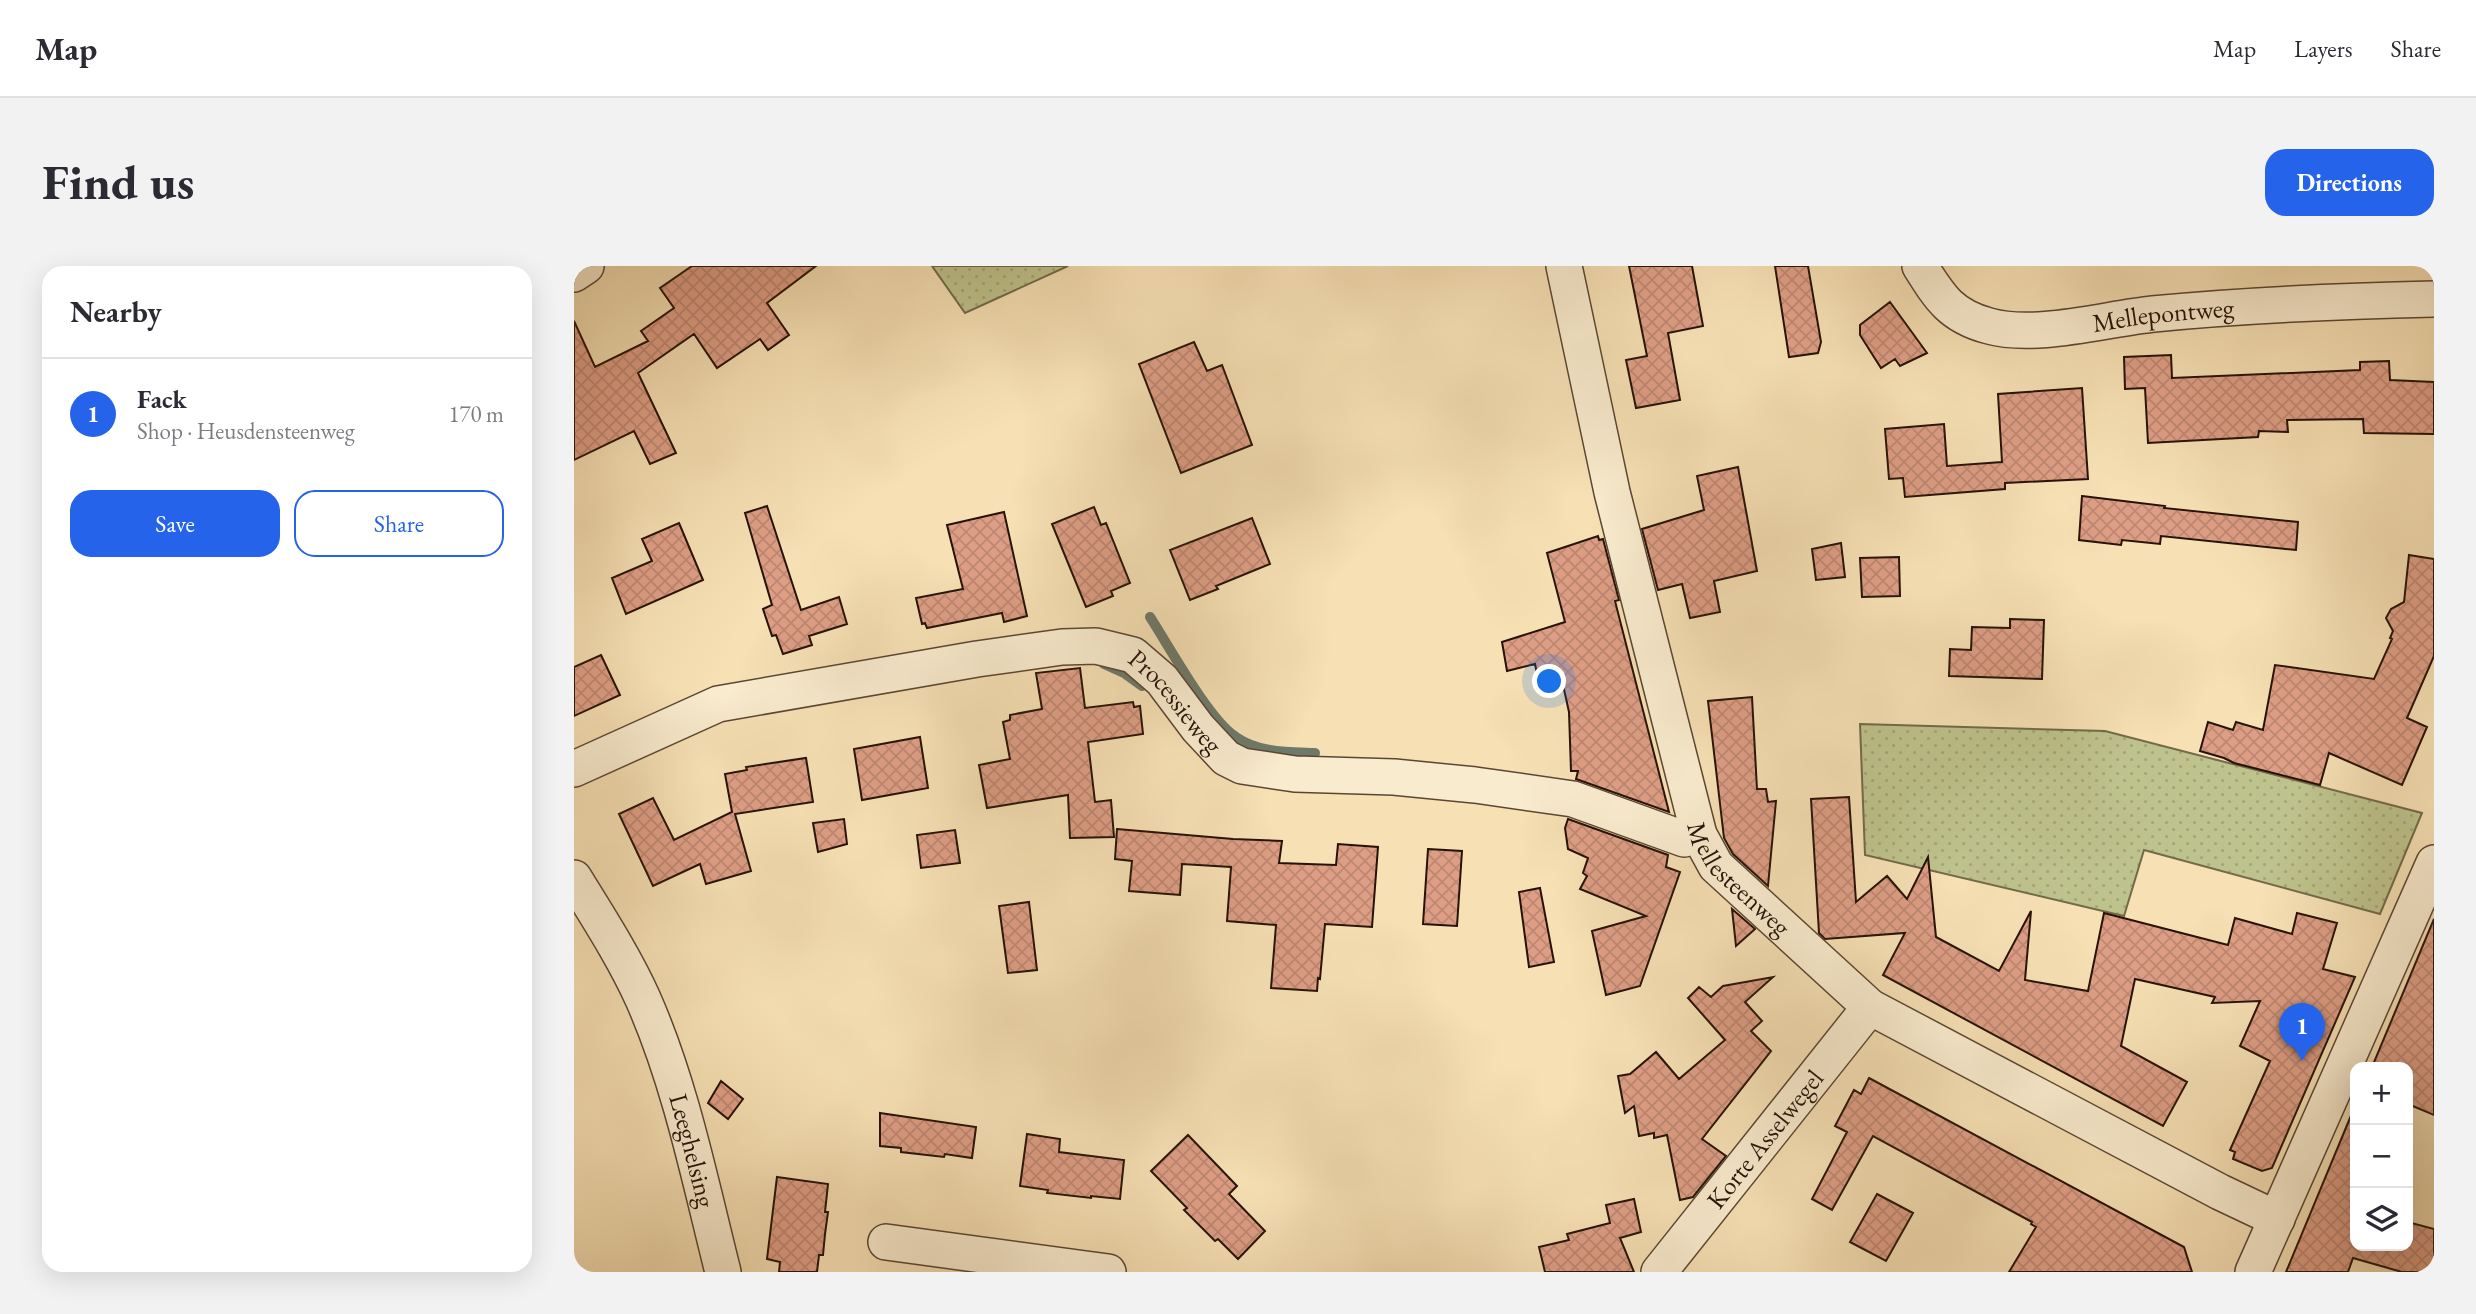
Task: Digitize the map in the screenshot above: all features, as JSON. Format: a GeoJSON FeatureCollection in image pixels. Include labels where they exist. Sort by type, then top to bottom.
{"type":"FeatureCollection","features":[{"type":"Feature","properties":{"kind":"street"},"geometry":{"type":"LineString","coordinates":[[574,274],[586,266]]}},
{"type":"Feature","properties":{"kind":"street","name":"Mellesteenweg"},"geometry":{"type":"LineString","coordinates":[[1564,266],[1612,492],[1699,835],[1716,866],[1870,1007],[2220,1192],[2277,1219]]}},
{"type":"Feature","properties":{"kind":"street","name":"Mellepontweg"},"geometry":{"type":"LineString","coordinates":[[1920,266],[1948,307],[1961,317],[2005,329],[2027,330],[2151,314],[2293,303],[2434,299]]}},
{"type":"Feature","properties":{"kind":"street","name":"Processieweg"},"geometry":{"type":"LineString","coordinates":[[574,769],[718,704],[977,659],[1062,647],[1096,646],[1133,655],[1162,680],[1198,728],[1226,758],[1242,766],[1295,774],[1394,777],[1448,782],[1564,797],[1684,839],[1699,835]]}},
{"type":"Feature","properties":{"kind":"street"},"geometry":{"type":"LineString","coordinates":[[2253,1272],[2434,863]]}},
{"type":"Feature","properties":{"kind":"street","name":"Leeghelsing"},"geometry":{"type":"LineString","coordinates":[[574,878],[642,996],[657,1033],[689,1137],[723,1272]]}},
{"type":"Feature","properties":{"kind":"street","name":"Korte Asselwegel"},"geometry":{"type":"LineString","coordinates":[[1659,1272],[1870,1007]]}},
{"type":"Feature","properties":{"kind":"street"},"geometry":{"type":"LineString","coordinates":[[886,1242],[1108,1272]]}},
{"type":"Feature","properties":{"kind":"green space"},"geometry":{"type":"Polygon","coordinates":[[[932,266],[1068,266],[965,313],[932,266]]]}},
{"type":"Feature","properties":{"kind":"green space"},"geometry":{"type":"Polygon","coordinates":[[[1860,724],[2105,731],[2422,813],[2380,914],[2144,850],[2124,916],[1865,855],[1860,724]]]}},
{"type":"Feature","properties":{"kind":"building"},"geometry":{"type":"Polygon","coordinates":[[[692,266],[816,266],[767,303],[789,335],[768,350],[760,339],[717,368],[694,334],[638,373],[676,453],[650,464],[634,431],[574,460],[574,321],[595,367],[648,341],[641,331],[674,308],[660,288],[692,266]]]}},
{"type":"Feature","properties":{"kind":"building"},"geometry":{"type":"Polygon","coordinates":[[[1629,266],[1692,266],[1703,326],[1668,333],[1680,400],[1636,408],[1626,360],[1647,356],[1629,266]]]}},
{"type":"Feature","properties":{"kind":"building"},"geometry":{"type":"Polygon","coordinates":[[[1775,266],[1808,266],[1821,342],[1818,353],[1789,357],[1775,266]]]}},
{"type":"Feature","properties":{"kind":"building"},"geometry":{"type":"Polygon","coordinates":[[[1890,302],[1927,353],[1900,366],[1895,359],[1881,368],[1860,335],[1860,325],[1890,302]]]}},
{"type":"Feature","properties":{"kind":"building"},"geometry":{"type":"Polygon","coordinates":[[[1194,342],[1207,371],[1222,365],[1252,445],[1181,473],[1139,364],[1194,342]]]}},
{"type":"Feature","properties":{"kind":"building"},"geometry":{"type":"Polygon","coordinates":[[[2171,355],[2172,378],[2360,370],[2360,362],[2389,361],[2390,380],[2434,382],[2434,434],[2364,433],[2363,419],[2287,420],[2288,432],[2259,431],[2258,437],[2148,443],[2145,388],[2125,389],[2124,357],[2171,355]]]}},
{"type":"Feature","properties":{"kind":"building"},"geometry":{"type":"Polygon","coordinates":[[[2082,388],[2088,479],[2005,483],[2005,489],[1905,497],[1903,478],[1889,479],[1885,429],[1944,424],[1947,466],[2002,462],[1998,394],[2082,388]]]}},
{"type":"Feature","properties":{"kind":"building"},"geometry":{"type":"Polygon","coordinates":[[[1738,467],[1757,571],[1714,581],[1720,612],[1690,618],[1682,584],[1658,590],[1642,529],[1704,510],[1697,476],[1738,467]]]}},
{"type":"Feature","properties":{"kind":"building"},"geometry":{"type":"Polygon","coordinates":[[[2082,496],[2165,506],[2164,508],[2298,522],[2296,550],[2161,536],[2160,544],[2122,540],[2121,545],[2079,540],[2082,496]]]}},
{"type":"Feature","properties":{"kind":"building"},"geometry":{"type":"Polygon","coordinates":[[[767,506],[801,610],[839,597],[847,624],[809,636],[812,645],[783,654],[776,635],[772,636],[763,609],[772,605],[745,513],[767,506]]]}},
{"type":"Feature","properties":{"kind":"building"},"geometry":{"type":"Polygon","coordinates":[[[1094,507],[1101,525],[1106,523],[1130,583],[1111,591],[1113,596],[1086,607],[1052,524],[1094,507]]]}},
{"type":"Feature","properties":{"kind":"building"},"geometry":{"type":"Polygon","coordinates":[[[1004,512],[1027,616],[1004,622],[1002,613],[927,628],[925,623],[922,624],[916,598],[963,589],[947,525],[1004,512]]]}},
{"type":"Feature","properties":{"kind":"building"},"geometry":{"type":"Polygon","coordinates":[[[1252,518],[1270,564],[1190,600],[1170,550],[1252,518]]]}},
{"type":"Feature","properties":{"kind":"building"},"geometry":{"type":"Polygon","coordinates":[[[679,523],[703,580],[626,614],[612,578],[652,561],[642,539],[679,523]]]}},
{"type":"Feature","properties":{"kind":"building"},"geometry":{"type":"Polygon","coordinates":[[[1598,536],[1599,540],[1603,539],[1619,600],[1615,601],[1669,812],[1576,779],[1578,771],[1571,771],[1569,712],[1563,685],[1540,689],[1535,664],[1507,671],[1502,642],[1565,622],[1547,553],[1598,536]]]}},
{"type":"Feature","properties":{"kind":"building"},"geometry":{"type":"Polygon","coordinates":[[[1841,543],[1845,577],[1816,580],[1812,549],[1841,543]]]}},
{"type":"Feature","properties":{"kind":"building"},"geometry":{"type":"Polygon","coordinates":[[[2409,555],[2434,559],[2434,656],[2407,718],[2427,727],[2402,785],[2329,753],[2320,785],[2234,763],[2200,751],[2208,722],[2233,730],[2236,722],[2263,730],[2275,665],[2374,679],[2392,639],[2390,638],[2393,631],[2386,618],[2391,609],[2404,602],[2409,555]]]}},
{"type":"Feature","properties":{"kind":"building"},"geometry":{"type":"Polygon","coordinates":[[[1899,557],[1900,596],[1862,597],[1860,558],[1899,557]]]}},
{"type":"Feature","properties":{"kind":"building"},"geometry":{"type":"Polygon","coordinates":[[[2010,619],[2044,620],[2042,679],[1949,676],[1950,649],[1971,650],[1972,627],[2010,628],[2010,619]]]}},
{"type":"Feature","properties":{"kind":"building"},"geometry":{"type":"Polygon","coordinates":[[[601,655],[620,695],[574,716],[574,667],[601,655]]]}},
{"type":"Feature","properties":{"kind":"building"},"geometry":{"type":"Polygon","coordinates":[[[1080,668],[1085,708],[1133,702],[1134,707],[1140,706],[1143,734],[1088,742],[1095,802],[1111,800],[1114,837],[1070,838],[1068,795],[987,808],[979,765],[1010,759],[1003,722],[1010,720],[1010,715],[1042,709],[1036,673],[1080,668]]]}},
{"type":"Feature","properties":{"kind":"building"},"geometry":{"type":"Polygon","coordinates":[[[1752,697],[1757,789],[1766,789],[1768,802],[1776,801],[1768,886],[1733,854],[1724,838],[1708,701],[1752,697]]]}},
{"type":"Feature","properties":{"kind":"building"},"geometry":{"type":"Polygon","coordinates":[[[920,737],[928,788],[862,800],[854,749],[920,737]]]}},
{"type":"Feature","properties":{"kind":"building"},"geometry":{"type":"Polygon","coordinates":[[[806,758],[813,802],[735,814],[751,871],[706,884],[700,864],[653,886],[619,814],[653,798],[674,840],[732,812],[725,774],[747,770],[746,767],[806,758]]]}},
{"type":"Feature","properties":{"kind":"building"},"geometry":{"type":"Polygon","coordinates":[[[1849,797],[1856,902],[1887,876],[1907,899],[1928,857],[1936,937],[1999,971],[2031,911],[2025,980],[2088,991],[2104,913],[2228,945],[2235,918],[2292,934],[2297,913],[2337,923],[2323,969],[2355,977],[2272,1168],[2262,1171],[2233,1159],[2235,1152],[2230,1150],[2270,1061],[2240,1046],[2260,1001],[2212,1003],[2215,997],[2135,979],[2121,1046],[2187,1082],[2163,1126],[1883,975],[1905,933],[1825,939],[1819,933],[1811,799],[1849,797]]]}},
{"type":"Feature","properties":{"kind":"building"},"geometry":{"type":"Polygon","coordinates":[[[844,819],[847,844],[818,852],[813,823],[844,819]]]}},
{"type":"Feature","properties":{"kind":"building"},"geometry":{"type":"Polygon","coordinates":[[[1568,819],[1668,855],[1666,867],[1680,872],[1640,986],[1606,995],[1592,931],[1646,916],[1580,889],[1587,876],[1583,873],[1588,858],[1568,849],[1565,828],[1568,819]]]}},
{"type":"Feature","properties":{"kind":"building"},"geometry":{"type":"Polygon","coordinates":[[[1117,829],[1282,841],[1279,863],[1336,865],[1338,844],[1378,847],[1372,927],[1325,924],[1317,991],[1271,988],[1276,925],[1227,921],[1231,867],[1182,864],[1180,895],[1129,891],[1132,861],[1115,859],[1117,829]]]}},
{"type":"Feature","properties":{"kind":"building"},"geometry":{"type":"Polygon","coordinates":[[[955,830],[960,863],[921,868],[917,835],[955,830]]]}},
{"type":"Feature","properties":{"kind":"building"},"geometry":{"type":"Polygon","coordinates":[[[1428,849],[1462,851],[1457,926],[1423,924],[1428,849]]]}},
{"type":"Feature","properties":{"kind":"building"},"geometry":{"type":"Polygon","coordinates":[[[1540,888],[1554,962],[1529,967],[1519,892],[1540,888]]]}},
{"type":"Feature","properties":{"kind":"building"},"geometry":{"type":"Polygon","coordinates":[[[1029,902],[1037,970],[1008,973],[999,906],[1029,902]]]}},
{"type":"Feature","properties":{"kind":"building"},"geometry":{"type":"Polygon","coordinates":[[[1732,909],[1755,929],[1736,946],[1732,909]]]}},
{"type":"Feature","properties":{"kind":"building"},"geometry":{"type":"Polygon","coordinates":[[[2434,919],[2434,1115],[2413,1106],[2413,1062],[2374,1062],[2434,919]]]}},
{"type":"Feature","properties":{"kind":"building"},"geometry":{"type":"Polygon","coordinates":[[[1773,977],[1745,1002],[1762,1021],[1751,1031],[1771,1051],[1702,1139],[1726,1156],[1693,1197],[1680,1200],[1667,1135],[1654,1138],[1654,1133],[1639,1136],[1634,1106],[1625,1113],[1618,1076],[1630,1074],[1656,1052],[1679,1079],[1725,1040],[1688,998],[1699,987],[1711,997],[1723,986],[1773,977]]]}},
{"type":"Feature","properties":{"kind":"building"},"geometry":{"type":"Polygon","coordinates":[[[1869,1078],[2184,1247],[2192,1272],[2009,1272],[2036,1227],[2032,1222],[1873,1136],[1832,1210],[1812,1199],[1847,1132],[1835,1126],[1854,1090],[1861,1094],[1869,1078]]]}},
{"type":"Feature","properties":{"kind":"building"},"geometry":{"type":"Polygon","coordinates":[[[721,1081],[743,1099],[728,1119],[708,1103],[721,1081]]]}},
{"type":"Feature","properties":{"kind":"building"},"geometry":{"type":"Polygon","coordinates":[[[880,1113],[976,1127],[972,1158],[901,1152],[901,1148],[880,1146],[880,1113]]]}},
{"type":"Feature","properties":{"kind":"building"},"geometry":{"type":"Polygon","coordinates":[[[2350,1118],[2350,1251],[2413,1251],[2413,1223],[2434,1229],[2434,1272],[2402,1272],[2353,1258],[2348,1272],[2286,1272],[2350,1118]]]}},
{"type":"Feature","properties":{"kind":"building"},"geometry":{"type":"Polygon","coordinates":[[[1027,1134],[1060,1139],[1059,1152],[1124,1160],[1120,1199],[1047,1193],[1048,1190],[1020,1186],[1027,1134]]]}},
{"type":"Feature","properties":{"kind":"building"},"geometry":{"type":"Polygon","coordinates":[[[1188,1135],[1237,1186],[1229,1194],[1265,1231],[1238,1259],[1218,1239],[1215,1241],[1184,1210],[1187,1208],[1151,1171],[1188,1135]]]}},
{"type":"Feature","properties":{"kind":"building"},"geometry":{"type":"Polygon","coordinates":[[[777,1177],[828,1184],[823,1255],[819,1255],[817,1272],[779,1272],[780,1262],[767,1259],[777,1177]]]}},
{"type":"Feature","properties":{"kind":"building"},"geometry":{"type":"Polygon","coordinates":[[[1877,1194],[1913,1213],[1886,1261],[1850,1242],[1877,1194]]]}},
{"type":"Feature","properties":{"kind":"building"},"geometry":{"type":"Polygon","coordinates":[[[1634,1199],[1641,1232],[1620,1238],[1634,1272],[1545,1272],[1539,1247],[1569,1240],[1567,1234],[1610,1223],[1606,1205],[1634,1199]]]}},
{"type":"Feature","properties":{"kind":"waterway"},"geometry":{"type":"LineString","coordinates":[[1150,617],[1202,699],[1225,728],[1245,742],[1264,749],[1315,753]]}},
{"type":"Feature","properties":{"kind":"waterway"},"geometry":{"type":"LineString","coordinates":[[1104,664],[1124,673],[1142,686]]}},
{"type":"Feature","properties":{"kind":"place","name":"Fack"},"geometry":{"type":"Point","coordinates":[2302,1061]}}]}
